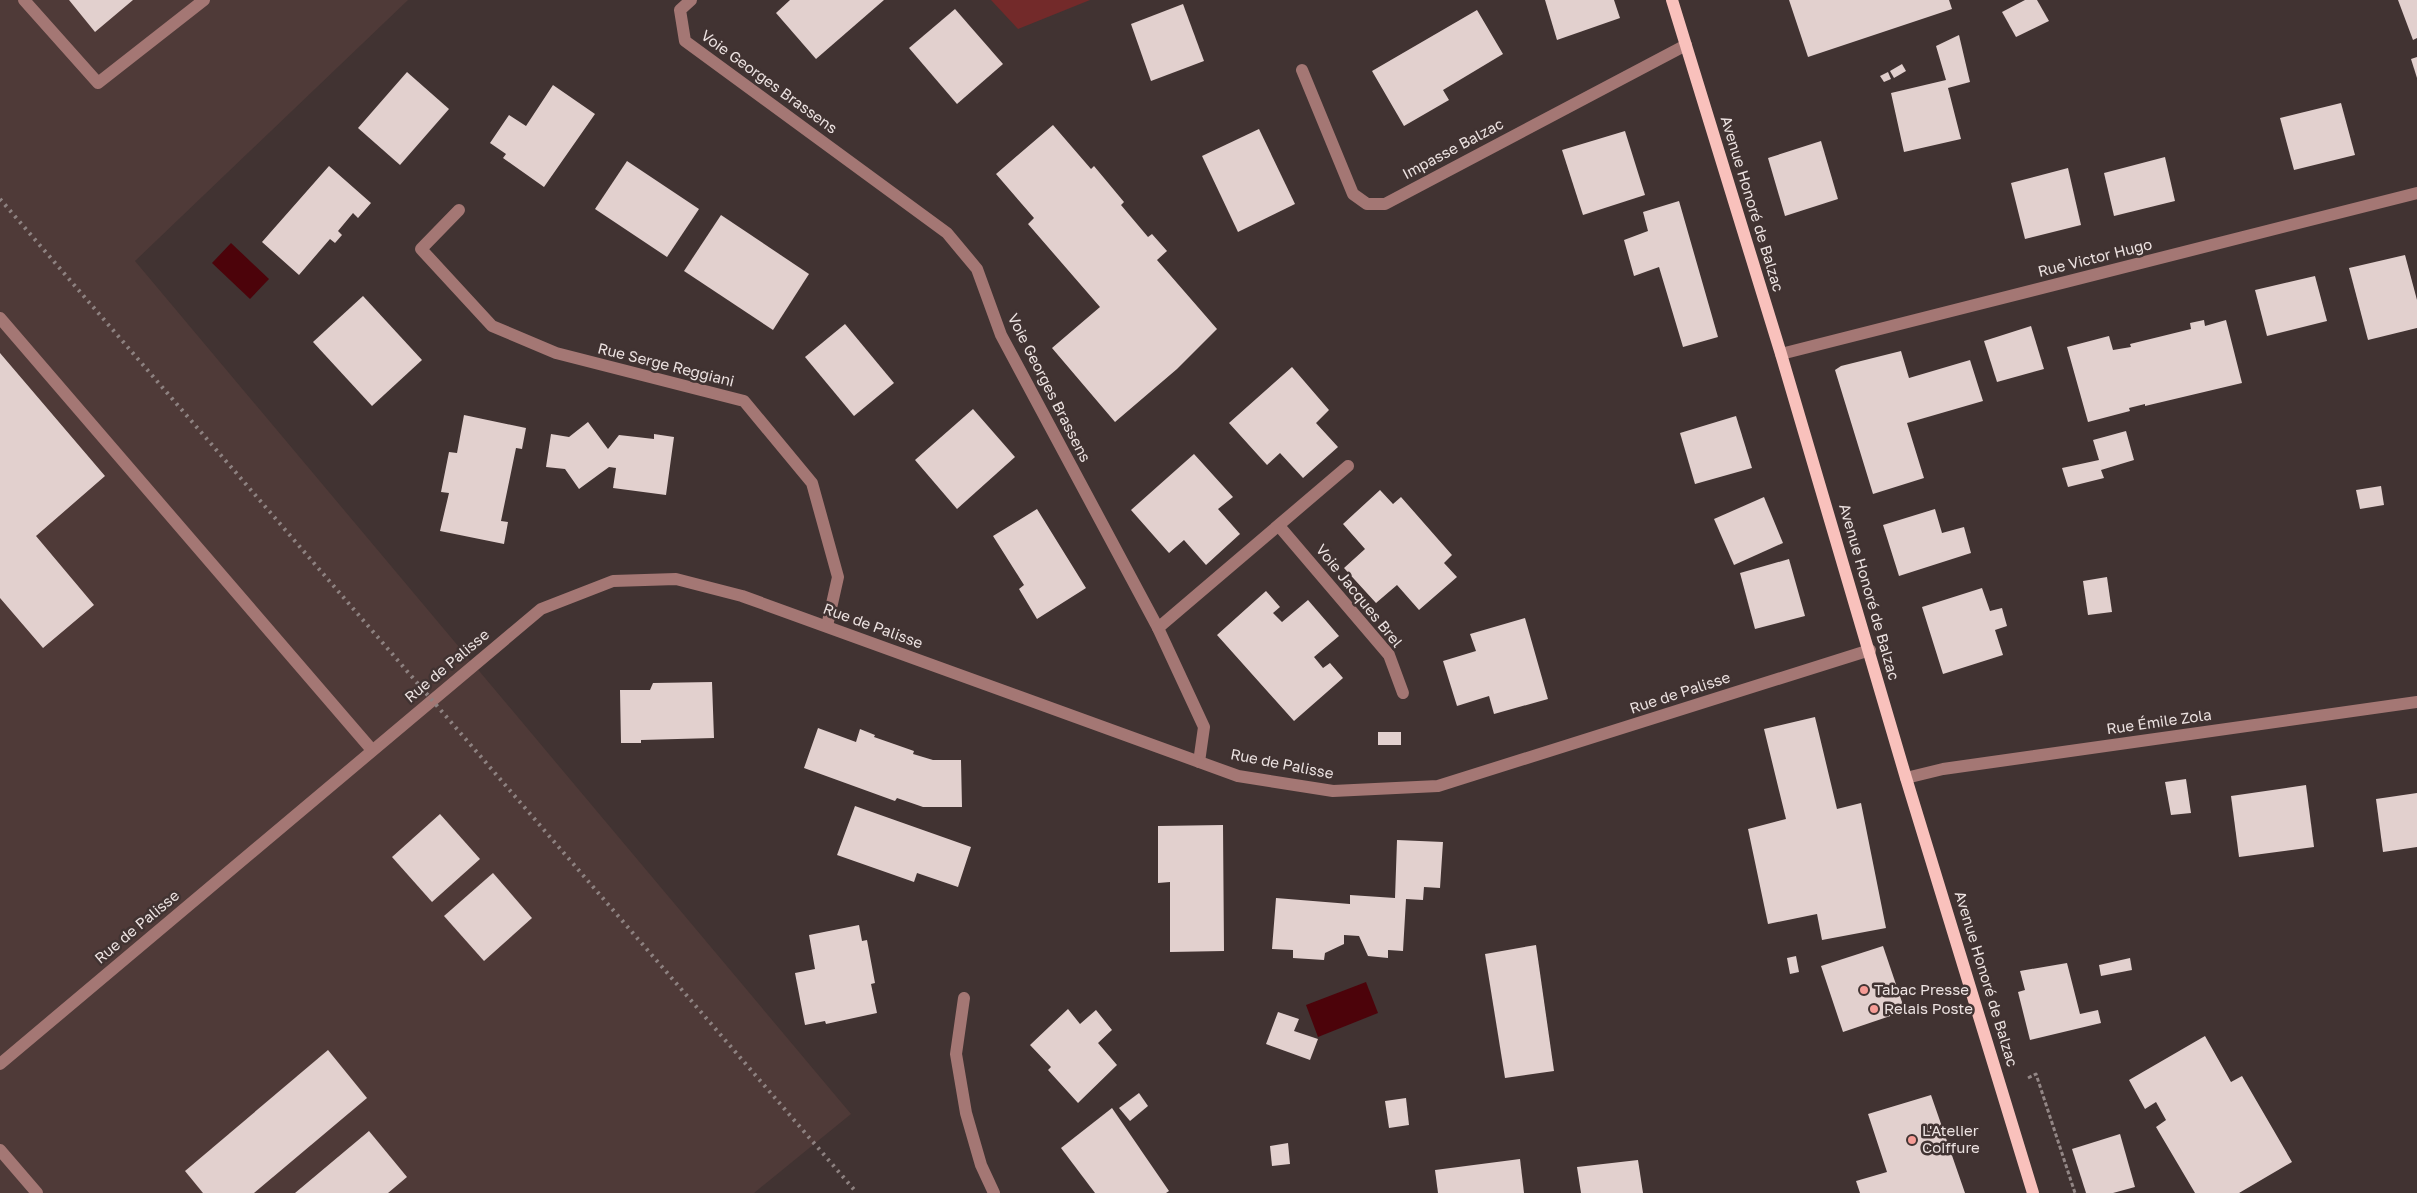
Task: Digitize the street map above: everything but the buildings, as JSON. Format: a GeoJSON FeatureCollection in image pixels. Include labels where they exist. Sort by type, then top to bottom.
{"type":"FeatureCollection","features":[{"type":"Feature","properties":{"kind":"main road","name":"Avenue Honoré de Balzac"},"geometry":{"type":"LineString","coordinates":[[1672,0],[1782,354],[1906,778],[2033,1193]]}},
{"type":"Feature","properties":{"kind":"street"},"geometry":{"type":"LineString","coordinates":[[24,0],[98,83],[204,0]]}},
{"type":"Feature","properties":{"kind":"street","name":"Voie Georges Brassens"},"geometry":{"type":"LineString","coordinates":[[691,0],[680,10],[686,41],[947,233],[977,268],[1001,335],[1158,628],[1204,727],[1199,762]]}},
{"type":"Feature","properties":{"kind":"street","name":"Impasse Balzac"},"geometry":{"type":"LineString","coordinates":[[1302,70],[1353,194],[1367,204],[1385,204],[1686,45]]}},
{"type":"Feature","properties":{"kind":"street","name":"Rue Victor Hugo"},"geometry":{"type":"LineString","coordinates":[[1782,354],[2417,193]]}},
{"type":"Feature","properties":{"kind":"street","name":"Rue Serge Reggiani"},"geometry":{"type":"LineString","coordinates":[[459,210],[421,249],[492,326],[556,353],[744,401],[812,483],[838,577],[827,626]]}},
{"type":"Feature","properties":{"kind":"street"},"geometry":{"type":"LineString","coordinates":[[0,318],[372,750]]}},
{"type":"Feature","properties":{"kind":"street"},"geometry":{"type":"LineString","coordinates":[[1158,628],[1348,466]]}},
{"type":"Feature","properties":{"kind":"street","name":"Voie Jacques Brel"},"geometry":{"type":"LineString","coordinates":[[1279,526],[1389,655],[1402,693]]}},
{"type":"Feature","properties":{"kind":"street","name":"Rue de Palisse"},"geometry":{"type":"LineString","coordinates":[[0,1064],[542,609],[613,581],[676,579],[742,596],[1238,776],[1333,792],[1438,786],[1870,650]]}},
{"type":"Feature","properties":{"kind":"street","name":"Rue Émile Zola"},"geometry":{"type":"LineString","coordinates":[[1906,778],[1943,769],[2417,702]]}},
{"type":"Feature","properties":{"kind":"street"},"geometry":{"type":"LineString","coordinates":[[964,998],[956,1054],[966,1113],[981,1165],[994,1193]]}},
{"type":"Feature","properties":{"kind":"street"},"geometry":{"type":"LineString","coordinates":[[0,1150],[37,1193]]}},
{"type":"Feature","properties":{"kind":"path"},"geometry":{"type":"LineString","coordinates":[[2003,1090],[2036,1074],[2075,1193]]}},
{"type":"Feature","properties":{"kind":"shaded area"},"geometry":{"type":"Polygon","coordinates":[[[0,0],[408,0],[135,261],[851,1114],[754,1193],[0,1193],[0,0]]]}},
{"type":"Feature","properties":{"kind":"shaded area"},"geometry":{"type":"Polygon","coordinates":[[[991,0],[1090,0],[1018,29],[991,0]]]}},
{"type":"Feature","properties":{"kind":"shaded area"},"geometry":{"type":"Polygon","coordinates":[[[231,243],[269,279],[250,299],[212,263],[231,243]]]}},
{"type":"Feature","properties":{"kind":"shaded area"},"geometry":{"type":"Polygon","coordinates":[[[1366,982],[1378,1013],[1318,1037],[1306,1005],[1366,982]]]}},
{"type":"Feature","properties":{"kind":"railway"},"geometry":{"type":"LineString","coordinates":[[0,199],[857,1193]]}},
{"type":"Feature","properties":{"kind":"place","name":"Tabac Presse"},"geometry":{"type":"Point","coordinates":[1864,990]}},
{"type":"Feature","properties":{"kind":"place","name":"Relais Poste"},"geometry":{"type":"Point","coordinates":[1874,1009]}},
{"type":"Feature","properties":{"kind":"place","name":"L'Atelier Coiffure"},"geometry":{"type":"Point","coordinates":[1912,1140]}}]}
